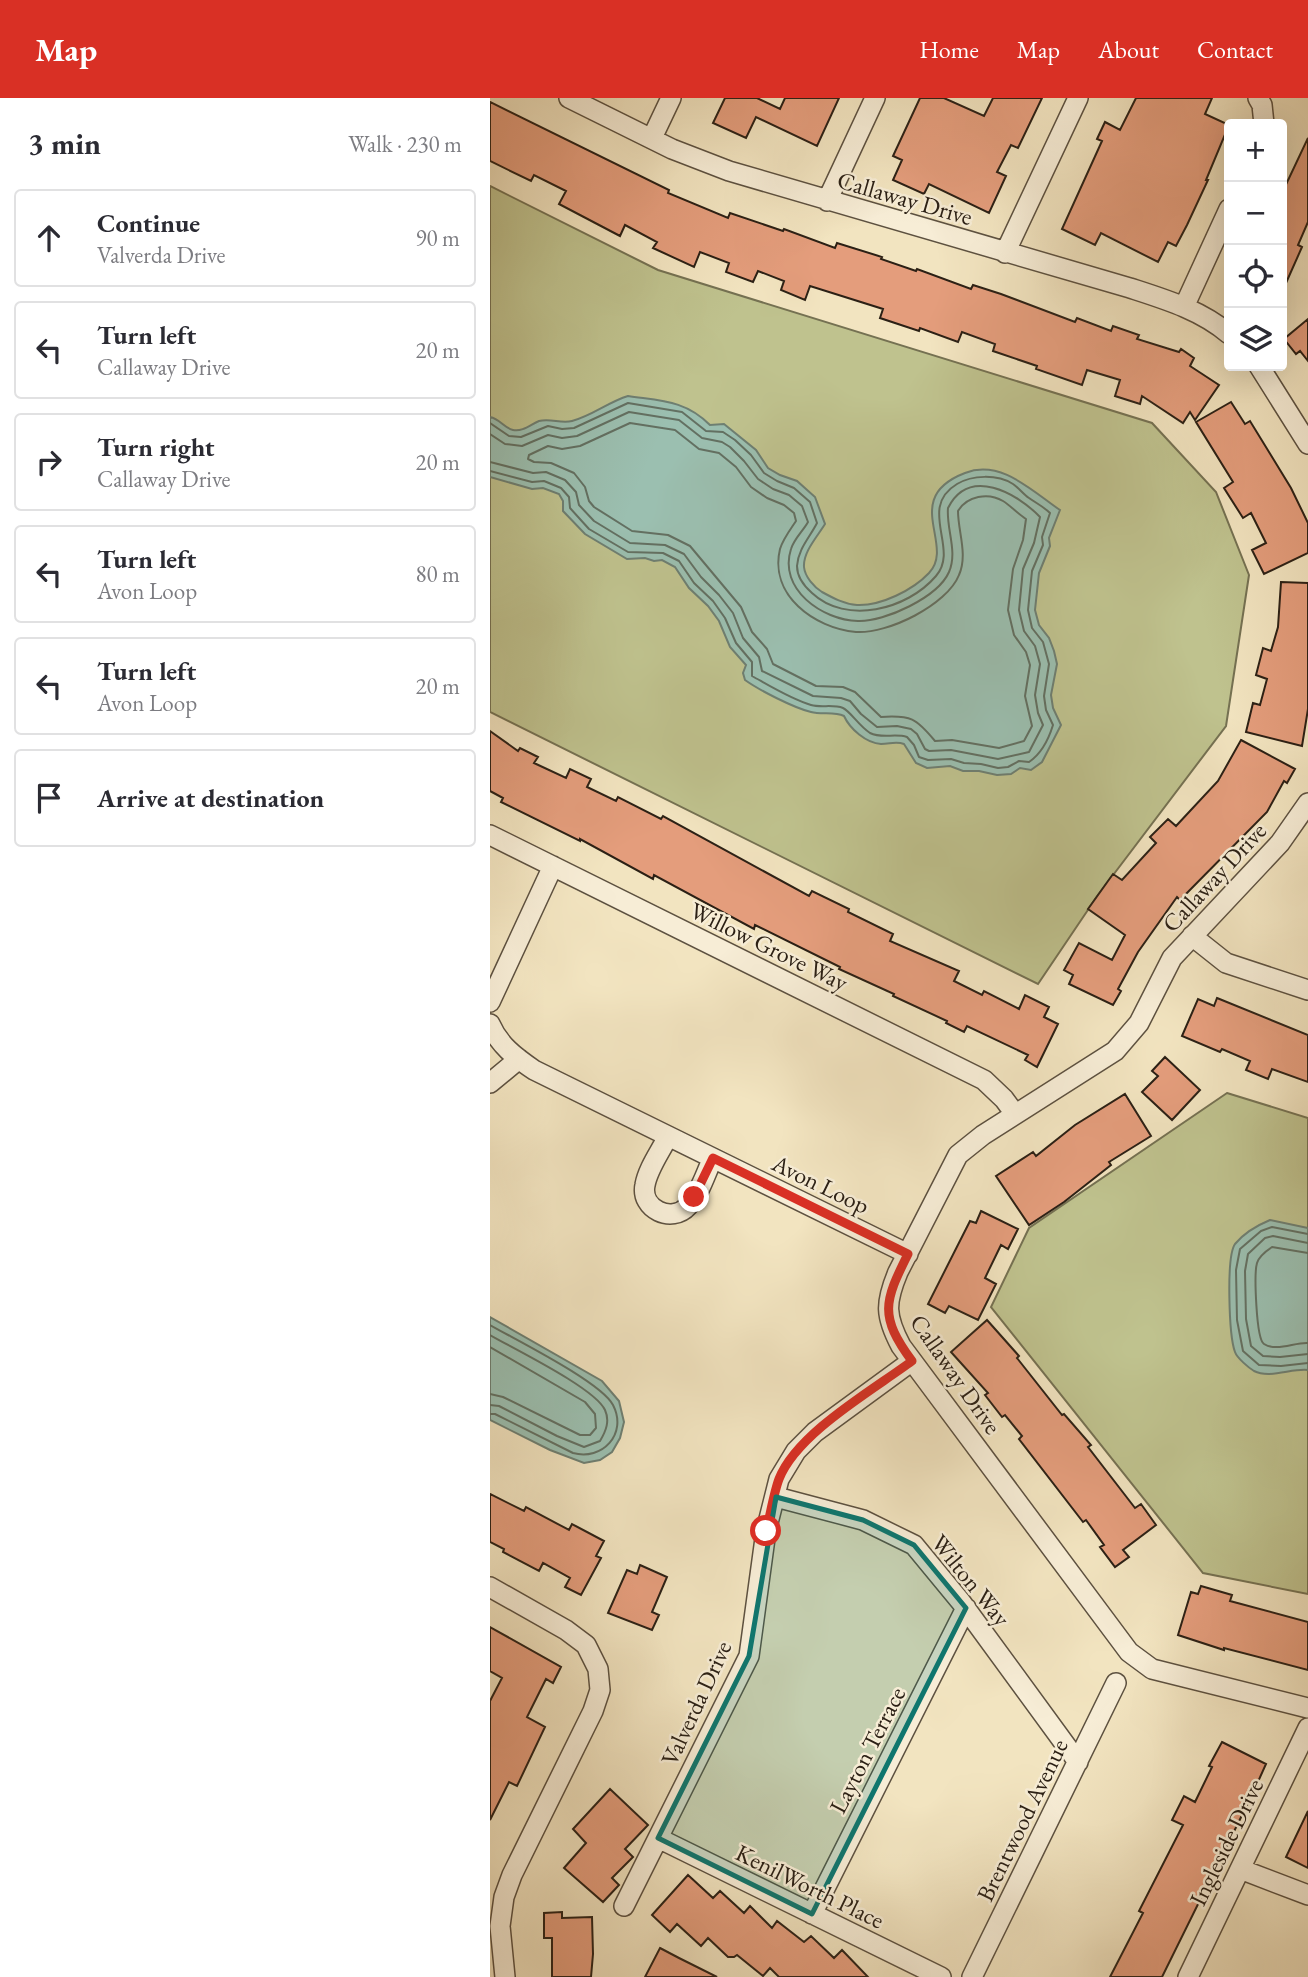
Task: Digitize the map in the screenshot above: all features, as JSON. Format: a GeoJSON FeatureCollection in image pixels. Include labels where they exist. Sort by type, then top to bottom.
{"type":"FeatureCollection","features":[{"type":"Feature","properties":{"kind":"street","name":"Callaway Drive"},"geometry":{"type":"LineString","coordinates":[[569,98],[729,171],[1130,288],[1184,307],[1224,331]]}},
{"type":"Feature","properties":{"kind":"street"},"geometry":{"type":"LineString","coordinates":[[652,138],[671,98]]}},
{"type":"Feature","properties":{"kind":"street"},"geometry":{"type":"LineString","coordinates":[[827,201],[875,98]]}},
{"type":"Feature","properties":{"kind":"street"},"geometry":{"type":"LineString","coordinates":[[1005,253],[1078,98]]}},
{"type":"Feature","properties":{"kind":"street"},"geometry":{"type":"LineString","coordinates":[[1258,98],[1262,104],[1264,119]]}},
{"type":"Feature","properties":{"kind":"street"},"geometry":{"type":"LineString","coordinates":[[1184,307],[1224,220]]}},
{"type":"Feature","properties":{"kind":"street"},"geometry":{"type":"LineString","coordinates":[[1262,371],[1308,444]]}},
{"type":"Feature","properties":{"kind":"street","name":"Callaway Drive"},"geometry":{"type":"LineString","coordinates":[[1308,803],[1280,844],[1172,958],[1139,1023],[1115,1051],[969,1144],[958,1155],[890,1292],[887,1305],[892,1330],[912,1361],[1129,1652],[1152,1669],[1308,1708]]}},
{"type":"Feature","properties":{"kind":"street","name":"Willow Grove Way"},"geometry":{"type":"LineString","coordinates":[[490,835],[976,1076],[997,1091],[1015,1114]]}},
{"type":"Feature","properties":{"kind":"street"},"geometry":{"type":"LineString","coordinates":[[490,1002],[553,866]]}},
{"type":"Feature","properties":{"kind":"street"},"geometry":{"type":"LineString","coordinates":[[1192,936],[1226,963],[1308,990]]}},
{"type":"Feature","properties":{"kind":"street","name":"Avon Loop"},"geometry":{"type":"LineString","coordinates":[[490,1024],[495,1036],[511,1054],[534,1070],[908,1254]]}},
{"type":"Feature","properties":{"kind":"street"},"geometry":{"type":"LineString","coordinates":[[490,1083],[519,1059]]}},
{"type":"Feature","properties":{"kind":"street"},"geometry":{"type":"LineString","coordinates":[[668,1136],[644,1188],[647,1201],[658,1212],[678,1213],[689,1205],[713,1158]]}},
{"type":"Feature","properties":{"kind":"street","name":"Valverda Drive"},"geometry":{"type":"LineString","coordinates":[[624,1906],[749,1656],[766,1531],[779,1479],[796,1451],[815,1432],[912,1361]]}},
{"type":"Feature","properties":{"kind":"street","name":"Wilton Way"},"geometry":{"type":"LineString","coordinates":[[776,1497],[863,1520],[914,1545],[966,1608],[1078,1762]]}},
{"type":"Feature","properties":{"kind":"street"},"geometry":{"type":"LineString","coordinates":[[490,1587],[566,1630],[586,1645],[598,1669],[600,1690],[593,1711],[512,1875],[504,1897],[495,1926],[505,1977]]}},
{"type":"Feature","properties":{"kind":"street","name":"Layton Terrace"},"geometry":{"type":"LineString","coordinates":[[812,1914],[966,1608]]}},
{"type":"Feature","properties":{"kind":"street","name":"Brentwood Avenue"},"geometry":{"type":"LineString","coordinates":[[972,1977],[1116,1683]]}},
{"type":"Feature","properties":{"kind":"street","name":"Ingleside Drive"},"geometry":{"type":"LineString","coordinates":[[1188,1977],[1308,1728]]}},
{"type":"Feature","properties":{"kind":"street","name":"KenilWorth Place"},"geometry":{"type":"LineString","coordinates":[[658,1838],[941,1977]]}},
{"type":"Feature","properties":{"kind":"street"},"geometry":{"type":"LineString","coordinates":[[1240,1869],[1308,1895]]}},
{"type":"Feature","properties":{"kind":"highlighted area"},"geometry":{"type":"Polygon","coordinates":[[[776,1497],[863,1520],[914,1545],[966,1608],[812,1914],[658,1838],[749,1656],[776,1497]]]}},
{"type":"Feature","properties":{"kind":"green space"},"geometry":{"type":"Polygon","coordinates":[[[490,186],[658,270],[1152,423],[1216,492],[1249,575],[1226,726],[1098,895],[1038,984],[490,712],[490,186]]]}},
{"type":"Feature","properties":{"kind":"green space"},"geometry":{"type":"Polygon","coordinates":[[[1227,1093],[1308,1118],[1308,1594],[1203,1573],[991,1307],[1029,1228],[1227,1093]]]}},
{"type":"Feature","properties":{"kind":"water"},"geometry":{"type":"Polygon","coordinates":[[[628,396],[672,403],[691,411],[710,425],[724,424],[756,450],[768,468],[797,481],[815,497],[825,524],[808,550],[804,561],[805,571],[819,590],[848,603],[866,605],[886,600],[906,591],[929,573],[936,562],[932,508],[936,495],[946,483],[965,473],[991,470],[1016,479],[1060,510],[1039,573],[1035,610],[1039,625],[1049,638],[1057,664],[1051,695],[1053,708],[1061,725],[1042,762],[1031,770],[1020,768],[1011,774],[997,775],[963,771],[950,766],[927,768],[916,763],[904,744],[870,741],[854,730],[844,716],[795,707],[745,680],[743,673],[746,665],[730,647],[719,621],[689,588],[675,567],[662,560],[627,559],[585,534],[563,511],[563,501],[559,494],[490,477],[490,417],[510,429],[520,430],[539,421],[568,422],[579,419],[628,396]]]}},
{"type":"Feature","properties":{"kind":"water"},"geometry":{"type":"Polygon","coordinates":[[[1270,1220],[1308,1228],[1308,1370],[1260,1373],[1246,1365],[1235,1352],[1229,1297],[1232,1252],[1243,1236],[1270,1220]]]}},
{"type":"Feature","properties":{"kind":"water"},"geometry":{"type":"Polygon","coordinates":[[[490,1317],[602,1381],[619,1401],[624,1422],[620,1438],[612,1452],[600,1460],[584,1463],[550,1450],[490,1420],[490,1317]]]}},
{"type":"Feature","properties":{"kind":"building"},"geometry":{"type":"Polygon","coordinates":[[[725,98],[757,98],[780,109],[785,98],[839,98],[817,146],[756,117],[746,138],[713,123],[725,98]]]}},
{"type":"Feature","properties":{"kind":"building"},"geometry":{"type":"Polygon","coordinates":[[[920,98],[944,98],[984,116],[993,98],[1042,98],[1018,148],[1011,145],[997,172],[1006,176],[989,213],[929,184],[924,194],[893,180],[902,160],[893,156],[920,98]]]}},
{"type":"Feature","properties":{"kind":"building"},"geometry":{"type":"Polygon","coordinates":[[[1136,98],[1212,98],[1205,114],[1224,123],[1224,137],[1187,225],[1176,246],[1168,242],[1158,262],[1101,233],[1095,245],[1062,229],[1102,141],[1097,139],[1105,122],[1120,130],[1136,98]]]}},
{"type":"Feature","properties":{"kind":"building"},"geometry":{"type":"Polygon","coordinates":[[[490,102],[669,190],[668,193],[728,218],[730,213],[835,248],[837,243],[971,289],[973,285],[1001,294],[1075,322],[1077,318],[1111,331],[1113,326],[1139,335],[1137,339],[1179,352],[1181,349],[1194,358],[1190,366],[1219,385],[1195,420],[1190,412],[1183,423],[1142,396],[1140,404],[1115,396],[1120,380],[1087,370],[1082,385],[993,351],[995,344],[962,332],[958,342],[920,328],[919,331],[880,318],[883,309],[810,286],[805,300],[781,290],[784,281],[758,271],[753,282],[726,272],[729,263],[700,252],[694,267],[653,248],[657,242],[625,225],[620,236],[559,204],[566,191],[534,175],[531,181],[490,161],[490,102]]]}},
{"type":"Feature","properties":{"kind":"building"},"geometry":{"type":"Polygon","coordinates":[[[1308,138],[1308,222],[1298,245],[1302,247],[1287,281],[1287,245],[1287,182],[1308,138]]]}},
{"type":"Feature","properties":{"kind":"building"},"geometry":{"type":"Polygon","coordinates":[[[1308,319],[1308,361],[1300,351],[1296,354],[1287,343],[1287,336],[1308,319]]]}},
{"type":"Feature","properties":{"kind":"building"},"geometry":{"type":"Polygon","coordinates":[[[1231,402],[1245,424],[1250,421],[1291,488],[1308,523],[1308,553],[1264,574],[1252,550],[1266,543],[1251,513],[1243,518],[1224,488],[1233,482],[1196,422],[1231,402]]]}},
{"type":"Feature","properties":{"kind":"building"},"geometry":{"type":"Polygon","coordinates":[[[1281,582],[1308,583],[1308,709],[1302,746],[1246,732],[1253,703],[1260,705],[1267,679],[1256,675],[1263,648],[1271,651],[1278,627],[1281,582]]]}},
{"type":"Feature","properties":{"kind":"building"},"geometry":{"type":"Polygon","coordinates":[[[490,731],[518,751],[520,748],[538,757],[534,763],[566,778],[570,769],[591,779],[587,787],[616,801],[618,797],[661,819],[663,816],[809,896],[812,891],[849,909],[848,912],[893,934],[890,941],[959,971],[954,981],[982,995],[984,991],[1019,1009],[1025,995],[1049,1007],[1044,1017],[1058,1024],[1037,1067],[1025,1060],[1028,1055],[967,1026],[964,1032],[946,1023],[947,1021],[893,996],[894,994],[839,969],[840,967],[755,925],[754,929],[654,875],[653,879],[580,839],[501,802],[503,798],[490,791],[490,731]]]}},
{"type":"Feature","properties":{"kind":"building"},"geometry":{"type":"Polygon","coordinates":[[[1241,740],[1295,769],[1287,783],[1284,781],[1267,812],[1180,900],[1177,897],[1138,952],[1118,989],[1121,991],[1113,1005],[1069,984],[1073,975],[1064,970],[1079,943],[1112,960],[1125,935],[1088,909],[1113,874],[1122,880],[1156,843],[1150,837],[1168,819],[1176,826],[1218,781],[1241,740]]]}},
{"type":"Feature","properties":{"kind":"building"},"geometry":{"type":"Polygon","coordinates":[[[1217,998],[1308,1035],[1308,1082],[1272,1069],[1268,1079],[1246,1070],[1250,1061],[1182,1036],[1198,999],[1214,1006],[1217,998]]]}},
{"type":"Feature","properties":{"kind":"building"},"geometry":{"type":"Polygon","coordinates":[[[1165,1057],[1200,1090],[1172,1120],[1142,1092],[1158,1076],[1152,1071],[1165,1057]]]}},
{"type":"Feature","properties":{"kind":"building"},"geometry":{"type":"Polygon","coordinates":[[[1125,1094],[1151,1136],[1109,1162],[1111,1165],[1064,1202],[1029,1225],[996,1176],[1033,1152],[1036,1156],[1075,1125],[1125,1094]]]}},
{"type":"Feature","properties":{"kind":"building"},"geometry":{"type":"Polygon","coordinates":[[[981,1211],[1018,1229],[1008,1249],[1001,1245],[985,1278],[996,1284],[978,1320],[949,1306],[945,1313],[928,1304],[970,1221],[976,1223],[981,1211]]]}},
{"type":"Feature","properties":{"kind":"building"},"geometry":{"type":"Polygon","coordinates":[[[987,1320],[1019,1356],[1017,1358],[1062,1415],[1064,1414],[1091,1445],[1088,1447],[1135,1508],[1141,1504],[1156,1525],[1123,1550],[1129,1557],[1115,1567],[1100,1547],[1104,1545],[1086,1520],[1083,1522],[1019,1439],[1022,1436],[1005,1415],[1002,1417],[985,1395],[988,1393],[951,1352],[987,1320]]]}},
{"type":"Feature","properties":{"kind":"building"},"geometry":{"type":"Polygon","coordinates":[[[490,1494],[524,1511],[526,1507],[569,1530],[572,1524],[604,1541],[596,1556],[601,1558],[581,1595],[565,1587],[570,1578],[543,1563],[539,1571],[490,1542],[490,1494]]]}},
{"type":"Feature","properties":{"kind":"building"},"geometry":{"type":"Polygon","coordinates":[[[640,1565],[667,1577],[652,1612],[659,1615],[652,1630],[608,1613],[627,1570],[637,1574],[640,1565]]]}},
{"type":"Feature","properties":{"kind":"building"},"geometry":{"type":"Polygon","coordinates":[[[1201,1586],[1232,1595],[1230,1601],[1308,1622],[1308,1670],[1224,1650],[1178,1635],[1191,1592],[1198,1594],[1201,1586]]]}},
{"type":"Feature","properties":{"kind":"building"},"geometry":{"type":"Polygon","coordinates":[[[490,1627],[561,1667],[553,1683],[546,1679],[527,1717],[545,1727],[517,1786],[509,1782],[490,1820],[490,1701],[502,1678],[490,1671],[490,1627]]]}},
{"type":"Feature","properties":{"kind":"building"},"geometry":{"type":"Polygon","coordinates":[[[1222,1742],[1266,1764],[1252,1795],[1162,1977],[1110,1977],[1143,1913],[1139,1911],[1183,1825],[1172,1820],[1184,1796],[1195,1802],[1222,1742]]]}},
{"type":"Feature","properties":{"kind":"building"},"geometry":{"type":"Polygon","coordinates":[[[610,1789],[648,1825],[625,1849],[633,1857],[612,1878],[619,1885],[603,1902],[564,1868],[586,1843],[573,1829],[610,1789]]]}},
{"type":"Feature","properties":{"kind":"building"},"geometry":{"type":"Polygon","coordinates":[[[1308,1811],[1308,1868],[1286,1857],[1308,1811]]]}},
{"type":"Feature","properties":{"kind":"building"},"geometry":{"type":"Polygon","coordinates":[[[688,1875],[713,1898],[720,1891],[744,1913],[750,1906],[772,1928],[777,1921],[804,1942],[811,1936],[834,1958],[842,1950],[868,1977],[779,1977],[770,1968],[763,1976],[737,1955],[728,1957],[708,1938],[701,1946],[677,1924],[670,1932],[652,1915],[688,1875]]]}},
{"type":"Feature","properties":{"kind":"building"},"geometry":{"type":"Polygon","coordinates":[[[562,1912],[562,1918],[592,1917],[591,1977],[552,1977],[552,1938],[544,1938],[544,1913],[562,1912]]]}},
{"type":"Feature","properties":{"kind":"building"},"geometry":{"type":"Polygon","coordinates":[[[660,1948],[679,1958],[717,1977],[645,1977],[660,1948]]]}},
{"type":"Feature","properties":{"kind":"route"},"geometry":{"type":"LineString","coordinates":[[694,1197],[713,1158],[908,1254],[890,1292],[887,1305],[892,1330],[912,1361],[815,1432],[796,1451],[779,1479],[766,1531]]}}]}
